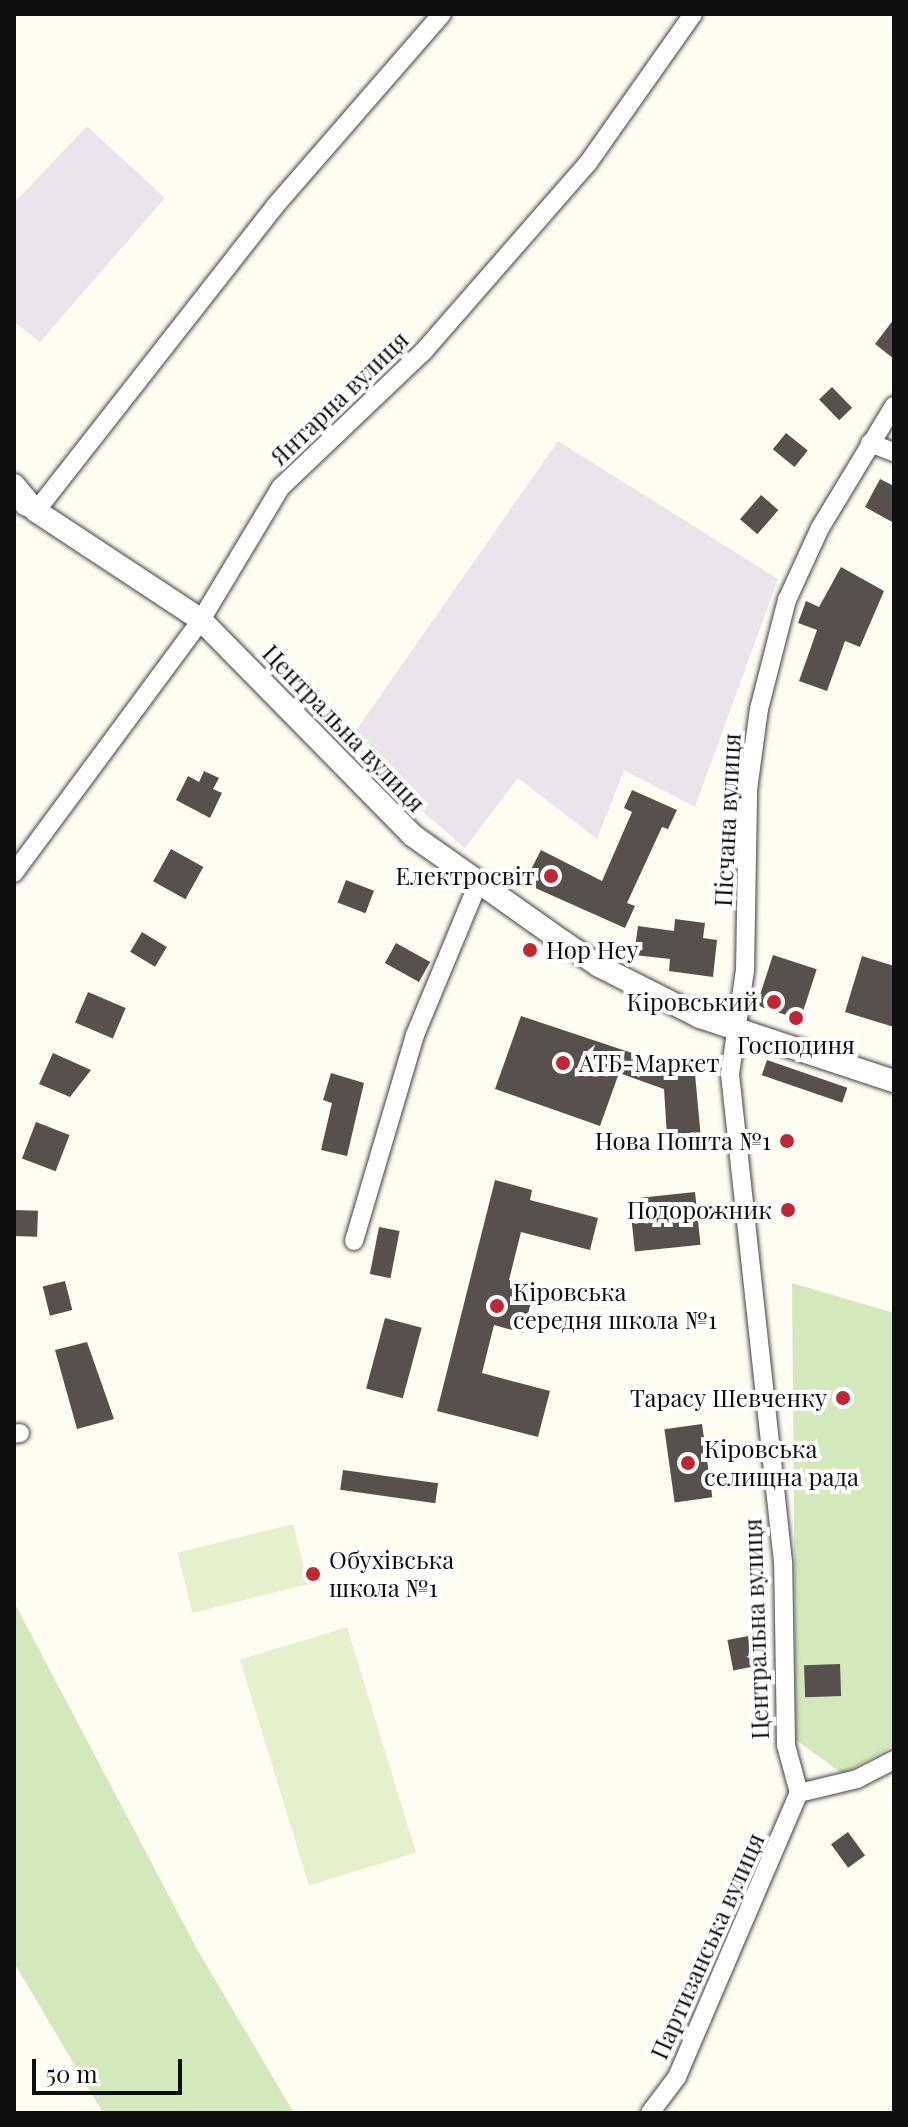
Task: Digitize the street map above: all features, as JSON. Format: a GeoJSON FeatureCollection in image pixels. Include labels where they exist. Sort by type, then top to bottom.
{"type":"FeatureCollection","features":[{"type":"Feature","properties":{"kind":"street"},"geometry":{"type":"LineString","coordinates":[[14,502],[36,511],[275,206],[442,14]]}},
{"type":"Feature","properties":{"kind":"street","name":"Янтарна вулиця"},"geometry":{"type":"LineString","coordinates":[[14,873],[201,620],[281,487],[423,352],[588,163],[693,14]]}},
{"type":"Feature","properties":{"kind":"street","name":"Пісчана вулиця"},"geometry":{"type":"LineString","coordinates":[[738,1028],[748,790],[759,709],[787,600],[820,528],[894,406]]}},
{"type":"Feature","properties":{"kind":"street"},"geometry":{"type":"LineString","coordinates":[[870,443],[894,452]]}},
{"type":"Feature","properties":{"kind":"street","name":"Центральна вулиця"},"geometry":{"type":"LineString","coordinates":[[14,485],[36,511],[201,620],[412,835],[478,884],[645,992],[738,1028],[894,1081]]}},
{"type":"Feature","properties":{"kind":"street"},"geometry":{"type":"LineString","coordinates":[[354,1241],[415,1035],[478,884]]}},
{"type":"Feature","properties":{"kind":"street","name":"Центральна вулиця"},"geometry":{"type":"LineString","coordinates":[[738,1028],[730,1074],[783,1562],[786,1745],[799,1793]]}},
{"type":"Feature","properties":{"kind":"street"},"geometry":{"type":"LineString","coordinates":[[799,1793],[857,1779],[894,1760]]}},
{"type":"Feature","properties":{"kind":"street","name":"Партизанська вулиця"},"geometry":{"type":"LineString","coordinates":[[650,2113],[677,2077],[799,1793]]}},
{"type":"Feature","properties":{"kind":"shaded area"},"geometry":{"type":"Polygon","coordinates":[[[87,126],[165,198],[40,342],[14,322],[14,203],[87,126]]]}},
{"type":"Feature","properties":{"kind":"shaded area"},"geometry":{"type":"Polygon","coordinates":[[[558,441],[778,579],[695,807],[624,770],[597,839],[518,778],[465,848],[346,745],[558,441]]]}},
{"type":"Feature","properties":{"kind":"green space"},"geometry":{"type":"Polygon","coordinates":[[[792,1283],[894,1313],[894,1745],[843,1774],[796,1740],[792,1283]]]}},
{"type":"Feature","properties":{"kind":"green space"},"geometry":{"type":"Polygon","coordinates":[[[293,1524],[308,1584],[193,1613],[178,1553],[293,1524]]]}},
{"type":"Feature","properties":{"kind":"green space"},"geometry":{"type":"Polygon","coordinates":[[[14,1602],[197,1949],[294,2113],[103,2113],[16,1966],[14,1602]]]}},
{"type":"Feature","properties":{"kind":"green space"},"geometry":{"type":"Polygon","coordinates":[[[347,1627],[416,1853],[309,1885],[240,1660],[347,1627]]]}},
{"type":"Feature","properties":{"kind":"building"},"geometry":{"type":"Polygon","coordinates":[[[894,319],[894,359],[875,344],[894,319]]]}},
{"type":"Feature","properties":{"kind":"building"},"geometry":{"type":"Polygon","coordinates":[[[832,387],[852,408],[839,420],[819,400],[832,387]]]}},
{"type":"Feature","properties":{"kind":"building"},"geometry":{"type":"Polygon","coordinates":[[[786,433],[808,451],[795,467],[773,449],[786,433]]]}},
{"type":"Feature","properties":{"kind":"building"},"geometry":{"type":"Polygon","coordinates":[[[880,479],[894,486],[894,523],[865,507],[880,479]]]}},
{"type":"Feature","properties":{"kind":"building"},"geometry":{"type":"Polygon","coordinates":[[[761,495],[778,510],[757,534],[740,519],[761,495]]]}},
{"type":"Feature","properties":{"kind":"building"},"geometry":{"type":"Polygon","coordinates":[[[841,567],[884,591],[860,647],[845,641],[827,691],[799,681],[817,630],[798,623],[806,601],[819,607],[841,567]]]}},
{"type":"Feature","properties":{"kind":"building"},"geometry":{"type":"Polygon","coordinates":[[[204,771],[219,778],[213,789],[222,793],[210,818],[176,800],[188,776],[199,782],[204,771]]]}},
{"type":"Feature","properties":{"kind":"building"},"geometry":{"type":"Polygon","coordinates":[[[632,790],[677,810],[668,829],[662,827],[627,903],[635,906],[625,928],[524,883],[541,850],[602,881],[632,812],[624,808],[632,790]]]}},
{"type":"Feature","properties":{"kind":"building"},"geometry":{"type":"Polygon","coordinates":[[[171,849],[203,867],[185,899],[153,881],[171,849]]]}},
{"type":"Feature","properties":{"kind":"building"},"geometry":{"type":"Polygon","coordinates":[[[346,880],[374,891],[365,913],[337,902],[346,880]]]}},
{"type":"Feature","properties":{"kind":"building"},"geometry":{"type":"Polygon","coordinates":[[[675,919],[705,923],[703,938],[717,940],[713,977],[669,971],[670,959],[634,955],[638,926],[674,931],[675,919]]]}},
{"type":"Feature","properties":{"kind":"building"},"geometry":{"type":"Polygon","coordinates":[[[142,932],[167,947],[155,967],[130,952],[142,932]]]}},
{"type":"Feature","properties":{"kind":"building"},"geometry":{"type":"Polygon","coordinates":[[[396,943],[430,962],[419,982],[385,963],[396,943]]]}},
{"type":"Feature","properties":{"kind":"building"},"geometry":{"type":"Polygon","coordinates":[[[773,955],[817,969],[800,1020],[757,1005],[773,955]]]}},
{"type":"Feature","properties":{"kind":"building"},"geometry":{"type":"Polygon","coordinates":[[[862,956],[894,966],[894,1027],[845,1012],[862,956]]]}},
{"type":"Feature","properties":{"kind":"building"},"geometry":{"type":"Polygon","coordinates":[[[88,992],[126,1008],[113,1038],[75,1022],[88,992]]]}},
{"type":"Feature","properties":{"kind":"building","name":"АТБ-Маркет"},"geometry":{"type":"Polygon","coordinates":[[[521,1016],[695,1074],[702,1149],[668,1152],[664,1089],[619,1073],[600,1126],[495,1089],[521,1016]]]}},
{"type":"Feature","properties":{"kind":"building"},"geometry":{"type":"Polygon","coordinates":[[[53,1053],[91,1070],[70,1097],[39,1084],[53,1053]]]}},
{"type":"Feature","properties":{"kind":"building"},"geometry":{"type":"Polygon","coordinates":[[[767,1060],[847,1088],[842,1103],[762,1075],[767,1060]]]}},
{"type":"Feature","properties":{"kind":"building"},"geometry":{"type":"Polygon","coordinates":[[[331,1073],[364,1083],[347,1156],[321,1150],[332,1103],[323,1100],[331,1073]]]}},
{"type":"Feature","properties":{"kind":"building"},"geometry":{"type":"Polygon","coordinates":[[[36,1122],[70,1135],[56,1171],[22,1158],[36,1122]]]}},
{"type":"Feature","properties":{"kind":"building","name":"Кіровська середня школа №1"},"geometry":{"type":"Polygon","coordinates":[[[495,1180],[532,1190],[530,1200],[598,1218],[590,1250],[521,1232],[509,1280],[535,1287],[523,1333],[494,1325],[482,1373],[550,1391],[538,1437],[437,1411],[495,1180]]]}},
{"type":"Feature","properties":{"kind":"building"},"geometry":{"type":"Polygon","coordinates":[[[695,1192],[701,1245],[635,1252],[629,1199],[695,1192]]]}},
{"type":"Feature","properties":{"kind":"building"},"geometry":{"type":"Polygon","coordinates":[[[14,1210],[38,1211],[37,1237],[14,1236],[14,1210]]]}},
{"type":"Feature","properties":{"kind":"building"},"geometry":{"type":"Polygon","coordinates":[[[379,1227],[400,1231],[390,1278],[370,1274],[379,1227]]]}},
{"type":"Feature","properties":{"kind":"building"},"geometry":{"type":"Polygon","coordinates":[[[65,1281],[72,1310],[50,1316],[43,1287],[65,1281]]]}},
{"type":"Feature","properties":{"kind":"building"},"geometry":{"type":"Polygon","coordinates":[[[385,1318],[422,1328],[403,1398],[366,1389],[385,1318]]]}},
{"type":"Feature","properties":{"kind":"building"},"geometry":{"type":"Polygon","coordinates":[[[87,1342],[114,1419],[77,1429],[55,1350],[87,1342]]]}},
{"type":"Feature","properties":{"kind":"building","name":"Кіровська селищна рада"},"geometry":{"type":"Polygon","coordinates":[[[702,1424],[712,1497],[675,1503],[664,1429],[702,1424]]]}},
{"type":"Feature","properties":{"kind":"building"},"geometry":{"type":"Polygon","coordinates":[[[343,1470],[438,1483],[435,1503],[340,1490],[343,1470]]]}},
{"type":"Feature","properties":{"kind":"building"},"geometry":{"type":"Polygon","coordinates":[[[748,1636],[754,1666],[733,1670],[727,1640],[748,1636]]]}},
{"type":"Feature","properties":{"kind":"building"},"geometry":{"type":"Polygon","coordinates":[[[840,1664],[841,1696],[805,1697],[804,1665],[840,1664]]]}},
{"type":"Feature","properties":{"kind":"building"},"geometry":{"type":"Polygon","coordinates":[[[848,1832],[865,1855],[848,1868],[831,1844],[848,1832]]]}},
{"type":"Feature","properties":{"kind":"place","name":"Електросвіт"},"geometry":{"type":"Point","coordinates":[551,876]}},
{"type":"Feature","properties":{"kind":"place","name":"Hop Hey"},"geometry":{"type":"Point","coordinates":[530,950]}},
{"type":"Feature","properties":{"kind":"place","name":"Кіровський"},"geometry":{"type":"Point","coordinates":[774,1002]}},
{"type":"Feature","properties":{"kind":"place","name":"Господиня"},"geometry":{"type":"Point","coordinates":[796,1018]}},
{"type":"Feature","properties":{"kind":"place","name":"АТБ-Маркет"},"geometry":{"type":"Point","coordinates":[563,1063]}},
{"type":"Feature","properties":{"kind":"place","name":"Нова Пошта №1"},"geometry":{"type":"Point","coordinates":[787,1141]}},
{"type":"Feature","properties":{"kind":"place","name":"Подорожник"},"geometry":{"type":"Point","coordinates":[788,1210]}},
{"type":"Feature","properties":{"kind":"place","name":"Кіровська середня школа №1"},"geometry":{"type":"Point","coordinates":[497,1306]}},
{"type":"Feature","properties":{"kind":"place","name":"Тарасу Шевченку"},"geometry":{"type":"Point","coordinates":[843,1398]}},
{"type":"Feature","properties":{"kind":"place","name":"Кіровська селищна рада"},"geometry":{"type":"Point","coordinates":[688,1463]}},
{"type":"Feature","properties":{"kind":"place","name":"Обухівська школа №1"},"geometry":{"type":"Point","coordinates":[313,1574]}}]}
